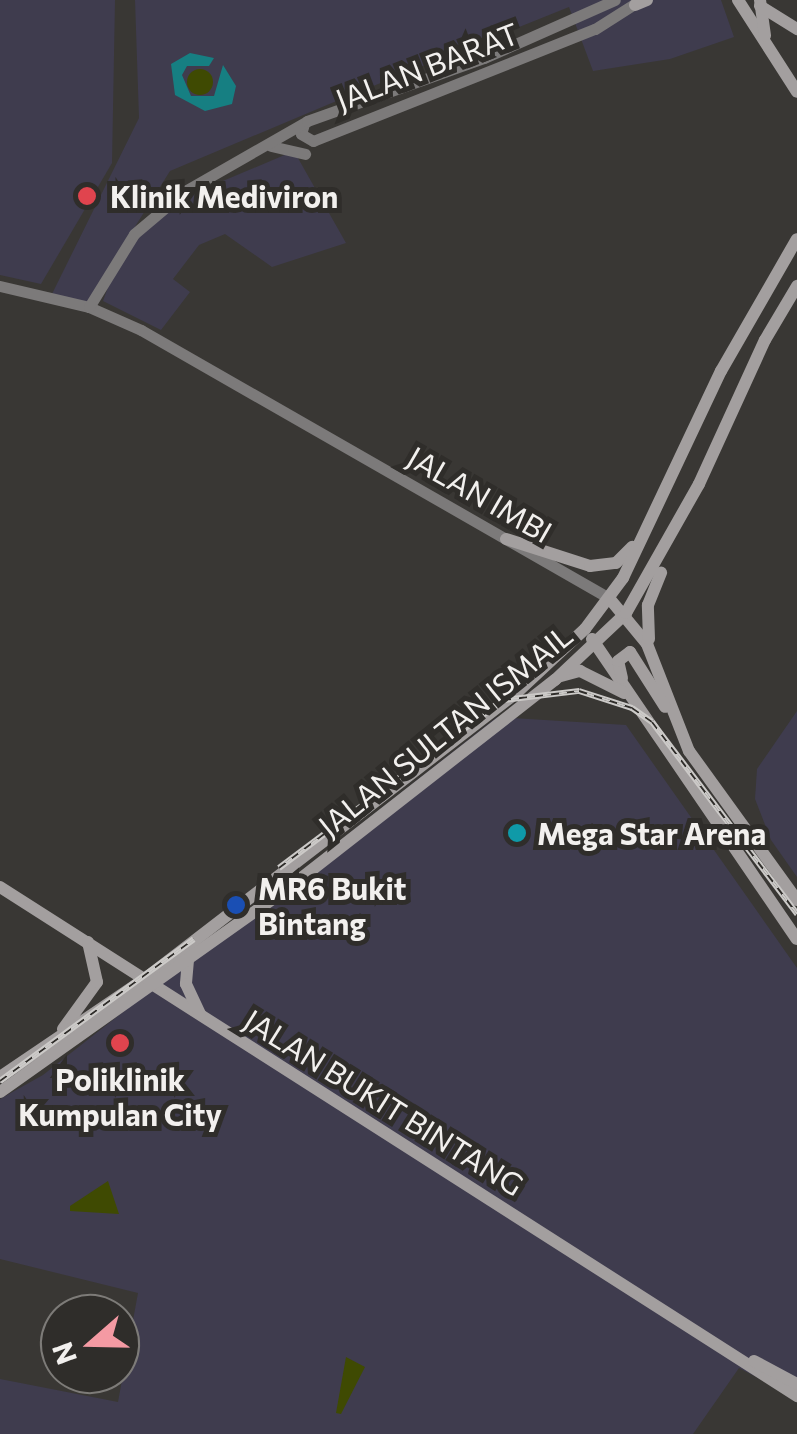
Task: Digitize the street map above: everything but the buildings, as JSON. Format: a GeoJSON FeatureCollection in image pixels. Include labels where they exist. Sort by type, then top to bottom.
{"type":"FeatureCollection","features":[{"type":"Feature","properties":{"kind":"main road"},"geometry":{"type":"LineString","coordinates":[[738,0],[776,66],[797,92]]}},
{"type":"Feature","properties":{"kind":"main road"},"geometry":{"type":"LineString","coordinates":[[758,0],[776,66]]}},
{"type":"Feature","properties":{"kind":"main road"},"geometry":{"type":"LineString","coordinates":[[758,0],[775,21],[797,29]]}},
{"type":"Feature","properties":{"kind":"main road"},"geometry":{"type":"LineString","coordinates":[[506,539],[590,566],[610,566],[623,559],[657,513],[721,371],[797,239]]}},
{"type":"Feature","properties":{"kind":"main road"},"geometry":{"type":"LineString","coordinates":[[654,660],[648,605],[700,498],[699,484],[764,340],[797,286]]}},
{"type":"Feature","properties":{"kind":"main road"},"geometry":{"type":"LineString","coordinates":[[666,496],[653,543],[687,490],[699,484]]}},
{"type":"Feature","properties":{"kind":"main road","name":"JALAN SULTAN ISMAIL"},"geometry":{"type":"LineString","coordinates":[[0,1077],[58,1037],[188,960],[555,680],[626,613],[699,484]]}},
{"type":"Feature","properties":{"kind":"main road","name":"JALAN SULTAN ISMAIL"},"geometry":{"type":"LineString","coordinates":[[0,1092],[151,982],[514,695],[585,629],[610,598],[657,513]]}},
{"type":"Feature","properties":{"kind":"main road","name":"JALAN IMBI"},"geometry":{"type":"LineString","coordinates":[[610,598],[626,613],[654,660],[674,724],[797,900]]}},
{"type":"Feature","properties":{"kind":"main road"},"geometry":{"type":"LineString","coordinates":[[626,613],[585,629],[797,940]]}},
{"type":"Feature","properties":{"kind":"main road"},"geometry":{"type":"LineString","coordinates":[[626,694],[618,661],[630,652],[674,724]]}},
{"type":"Feature","properties":{"kind":"main road"},"geometry":{"type":"LineString","coordinates":[[555,680],[580,671],[626,694]]}},
{"type":"Feature","properties":{"kind":"main road","name":"JALAN BUKIT BINTANG"},"geometry":{"type":"LineString","coordinates":[[0,888],[742,1359]]}},
{"type":"Feature","properties":{"kind":"main road"},"geometry":{"type":"LineString","coordinates":[[58,1037],[97,982],[87,940]]}},
{"type":"Feature","properties":{"kind":"main road"},"geometry":{"type":"LineString","coordinates":[[188,960],[186,984],[204,1019]]}},
{"type":"Feature","properties":{"kind":"main road"},"geometry":{"type":"LineString","coordinates":[[742,1359],[797,1384]]}},
{"type":"Feature","properties":{"kind":"main road"},"geometry":{"type":"LineString","coordinates":[[742,1359],[797,1396]]}},
{"type":"Feature","properties":{"kind":"street","name":"JALAN BARAT"},"geometry":{"type":"LineString","coordinates":[[89,307],[124,246],[156,212],[307,121],[484,58],[614,0]]}},
{"type":"Feature","properties":{"kind":"street","name":"JALAN BARAT"},"geometry":{"type":"LineString","coordinates":[[307,121],[301,134],[313,140],[595,29],[641,2]]}},
{"type":"Feature","properties":{"kind":"street"},"geometry":{"type":"LineString","coordinates":[[266,147],[305,154]]}},
{"type":"Feature","properties":{"kind":"street","name":"JALAN IMBI"},"geometry":{"type":"LineString","coordinates":[[0,286],[89,307],[274,403],[610,598]]}},
{"type":"Feature","properties":{"kind":"shaded area"},"geometry":{"type":"Polygon","coordinates":[[[0,0],[115,0],[112,163],[41,284],[0,275],[0,0]]]}},
{"type":"Feature","properties":{"kind":"shaded area"},"geometry":{"type":"Polygon","coordinates":[[[135,0],[721,0],[734,37],[670,59],[593,71],[569,7],[346,97],[170,171],[87,303],[52,294],[139,118],[135,0]]]}},
{"type":"Feature","properties":{"kind":"shaded area"},"geometry":{"type":"Polygon","coordinates":[[[294,151],[346,243],[272,267],[225,234],[199,245],[173,279],[190,292],[161,330],[103,301],[117,262],[143,230],[185,197],[294,151]]]}},
{"type":"Feature","properties":{"kind":"shaded area"},"geometry":{"type":"Polygon","coordinates":[[[797,711],[797,877],[771,840],[755,799],[757,769],[797,711]]]}},
{"type":"Feature","properties":{"kind":"shaded area"},"geometry":{"type":"Polygon","coordinates":[[[497,717],[626,725],[797,968],[797,1398],[739,1368],[693,1434],[0,1434],[0,1379],[40,1387],[40,1394],[77,1394],[118,1402],[119,1394],[140,1394],[140,1294],[0,1259],[0,1099],[43,1075],[497,717]]]}},
{"type":"Feature","properties":{"kind":"green space"},"geometry":{"type":"Polygon","coordinates":[[[200,69],[209,73],[213,82],[209,91],[200,95],[191,91],[187,82],[191,73],[200,69]]]}},
{"type":"Feature","properties":{"kind":"green space"},"geometry":{"type":"Polygon","coordinates":[[[108,1181],[119,1214],[70,1211],[70,1206],[108,1181]]]}},
{"type":"Feature","properties":{"kind":"green space"},"geometry":{"type":"Polygon","coordinates":[[[346,1357],[365,1367],[341,1414],[336,1413],[346,1357]]]}},
{"type":"Feature","properties":{"kind":"water"},"geometry":{"type":"Polygon","coordinates":[[[190,53],[214,58],[209,66],[187,66],[182,75],[191,96],[214,96],[223,65],[236,86],[232,104],[205,111],[175,95],[171,64],[190,53]]]}},
{"type":"Feature","properties":{"kind":"railway"},"geometry":{"type":"LineString","coordinates":[[279,868],[503,700],[579,691],[632,708],[652,722],[797,914]]}},
{"type":"Feature","properties":{"kind":"railway"},"geometry":{"type":"LineString","coordinates":[[0,1081],[194,939]]}},
{"type":"Feature","properties":{"kind":"place","name":"Klinik Mediviron"},"geometry":{"type":"Point","coordinates":[87,196]}},
{"type":"Feature","properties":{"kind":"place","name":"Mega Star Arena"},"geometry":{"type":"Point","coordinates":[517,833]}},
{"type":"Feature","properties":{"kind":"place","name":"MR6 Bukit Bintang"},"geometry":{"type":"Point","coordinates":[236,905]}},
{"type":"Feature","properties":{"kind":"place","name":"Poliklinik Kumpulan City"},"geometry":{"type":"Point","coordinates":[120,1043]}}]}
